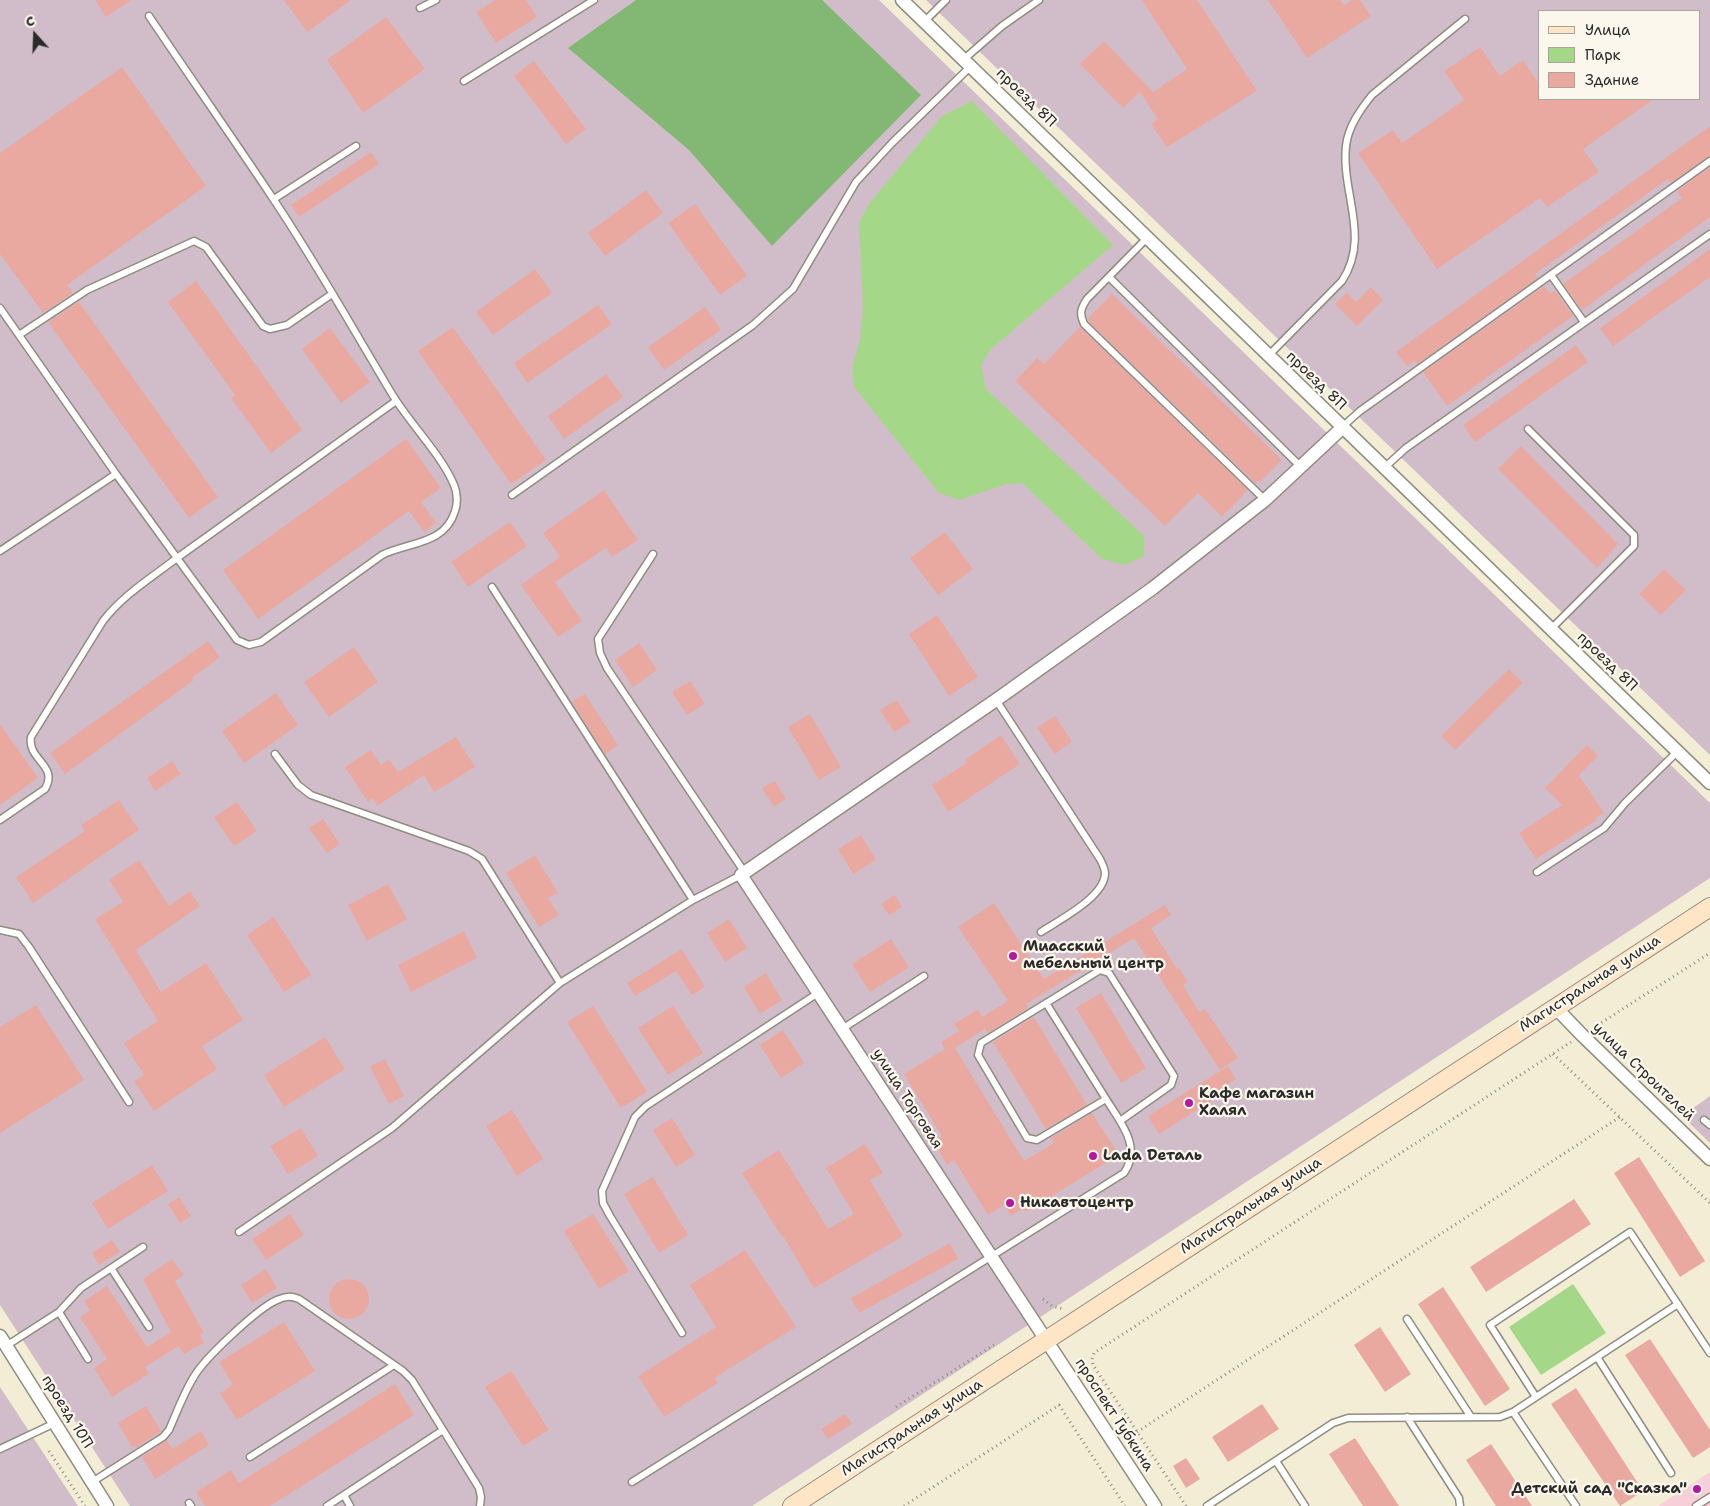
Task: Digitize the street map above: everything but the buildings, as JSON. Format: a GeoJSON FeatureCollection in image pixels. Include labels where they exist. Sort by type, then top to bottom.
{"type":"FeatureCollection","features":[{"type":"Feature","properties":{"kind":"main road","name":"Магистральная улица"},"geometry":{"type":"LineString","coordinates":[[792,1506],[1710,907]]}},
{"type":"Feature","properties":{"kind":"street","name":"проезд 8П"},"geometry":{"type":"LineString","coordinates":[[902,0],[966,64],[1148,237],[1267,357],[1710,783]]}},
{"type":"Feature","properties":{"kind":"street"},"geometry":{"type":"LineString","coordinates":[[743,874],[996,700],[1153,588],[1265,500],[1342,428]]}},
{"type":"Feature","properties":{"kind":"street","name":"улица Торговая"},"geometry":{"type":"LineString","coordinates":[[743,874],[818,993],[1046,1341]]}},
{"type":"Feature","properties":{"kind":"street","name":"улица Строителей"},"geometry":{"type":"LineString","coordinates":[[1555,1007],[1710,1159]]}},
{"type":"Feature","properties":{"kind":"street","name":"проезд 10П"},"geometry":{"type":"LineString","coordinates":[[3,1341],[107,1506]]}},
{"type":"Feature","properties":{"kind":"street","name":"проспект Губкина"},"geometry":{"type":"LineString","coordinates":[[1046,1341],[1155,1506]]}},
{"type":"Feature","properties":{"kind":"lane"},"geometry":{"type":"LineString","coordinates":[[420,8],[436,0]]}},
{"type":"Feature","properties":{"kind":"lane"},"geometry":{"type":"LineString","coordinates":[[464,81],[594,0]]}},
{"type":"Feature","properties":{"kind":"lane"},"geometry":{"type":"LineString","coordinates":[[924,22],[946,0]]}},
{"type":"Feature","properties":{"kind":"lane"},"geometry":{"type":"LineString","coordinates":[[512,495],[745,331],[776,306],[800,279],[856,182],[1002,26],[1039,0]]}},
{"type":"Feature","properties":{"kind":"lane"},"geometry":{"type":"LineString","coordinates":[[0,308],[116,474],[237,640],[249,645],[261,642],[382,555],[392,550],[425,542],[433,538],[444,530],[455,511],[457,498],[455,486],[396,400],[274,199],[149,16]]}},
{"type":"Feature","properties":{"kind":"lane"},"geometry":{"type":"LineString","coordinates":[[1267,357],[1336,287],[1350,268],[1355,254],[1355,235],[1346,166],[1346,144],[1350,129],[1362,108],[1372,95],[1465,19]]}},
{"type":"Feature","properties":{"kind":"lane"},"geometry":{"type":"LineString","coordinates":[[274,199],[356,146]]}},
{"type":"Feature","properties":{"kind":"lane"},"geometry":{"type":"LineString","coordinates":[[1342,428],[1360,411],[1710,161]]}},
{"type":"Feature","properties":{"kind":"lane"},"geometry":{"type":"LineString","coordinates":[[1383,469],[1406,448],[1710,234]]}},
{"type":"Feature","properties":{"kind":"lane"},"geometry":{"type":"LineString","coordinates":[[1148,237],[1087,299],[1081,309],[1084,324],[1265,500]]}},
{"type":"Feature","properties":{"kind":"lane"},"geometry":{"type":"LineString","coordinates":[[19,335],[72,298],[194,241],[206,247],[263,326],[270,329],[287,325],[332,294]]}},
{"type":"Feature","properties":{"kind":"lane"},"geometry":{"type":"LineString","coordinates":[[1551,275],[1584,322]]}},
{"type":"Feature","properties":{"kind":"lane"},"geometry":{"type":"LineString","coordinates":[[1109,277],[1301,467]]}},
{"type":"Feature","properties":{"kind":"lane"},"geometry":{"type":"LineString","coordinates":[[0,820],[45,789],[49,781],[49,774],[32,749],[31,737],[114,606],[177,558],[396,400]]}},
{"type":"Feature","properties":{"kind":"lane"},"geometry":{"type":"LineString","coordinates":[[1528,429],[1634,534],[1636,540],[1634,546],[1550,630]]}},
{"type":"Feature","properties":{"kind":"lane"},"geometry":{"type":"LineString","coordinates":[[0,551],[116,474]]}},
{"type":"Feature","properties":{"kind":"lane"},"geometry":{"type":"LineString","coordinates":[[239,1232],[392,1128],[560,983],[693,900],[743,874],[607,668],[600,653],[598,639],[653,554]]}},
{"type":"Feature","properties":{"kind":"lane"},"geometry":{"type":"LineString","coordinates":[[492,587],[693,900]]}},
{"type":"Feature","properties":{"kind":"lane"},"geometry":{"type":"LineString","coordinates":[[996,700],[1100,858],[1105,872],[1103,882],[1095,895],[1041,932]]}},
{"type":"Feature","properties":{"kind":"lane"},"geometry":{"type":"LineString","coordinates":[[1537,872],[1604,828],[1625,803],[1677,752]]}},
{"type":"Feature","properties":{"kind":"lane"},"geometry":{"type":"LineString","coordinates":[[275,754],[298,785],[311,795],[469,851],[482,859],[560,983]]}},
{"type":"Feature","properties":{"kind":"lane"},"geometry":{"type":"LineString","coordinates":[[0,930],[19,934],[30,947],[130,1102]]}},
{"type":"Feature","properties":{"kind":"lane"},"geometry":{"type":"LineString","coordinates":[[1106,1099],[1037,1140],[1027,1138],[978,1055],[981,1043],[1100,970],[1110,973],[1174,1076],[1172,1085],[1120,1121]]}},
{"type":"Feature","properties":{"kind":"lane"},"geometry":{"type":"LineString","coordinates":[[842,1029],[924,976]]}},
{"type":"Feature","properties":{"kind":"lane"},"geometry":{"type":"LineString","coordinates":[[682,1333],[610,1216],[603,1202],[602,1191],[635,1117],[646,1106],[818,993]]}},
{"type":"Feature","properties":{"kind":"lane"},"geometry":{"type":"LineString","coordinates":[[632,1482],[1124,1173],[1131,1163],[1132,1152],[1120,1121],[1046,1003]]}},
{"type":"Feature","properties":{"kind":"lane"},"geometry":{"type":"LineString","coordinates":[[1704,1120],[1710,1126]]}},
{"type":"Feature","properties":{"kind":"lane"},"geometry":{"type":"LineString","coordinates":[[1536,1397],[1490,1324],[1630,1232],[1710,1353]]}},
{"type":"Feature","properties":{"kind":"lane"},"geometry":{"type":"LineString","coordinates":[[3,1341],[59,1312],[81,1288],[143,1247]]}},
{"type":"Feature","properties":{"kind":"lane"},"geometry":{"type":"LineString","coordinates":[[111,1268],[149,1327]]}},
{"type":"Feature","properties":{"kind":"lane"},"geometry":{"type":"LineString","coordinates":[[92,1482],[163,1437],[202,1364],[263,1309],[283,1297],[290,1296],[299,1299],[394,1365],[412,1380],[478,1488],[481,1497],[480,1506]]}},
{"type":"Feature","properties":{"kind":"lane"},"geometry":{"type":"LineString","coordinates":[[1207,1506],[1333,1423],[1363,1417],[1500,1417],[1513,1412],[1678,1304]]}},
{"type":"Feature","properties":{"kind":"lane"},"geometry":{"type":"LineString","coordinates":[[59,1312],[88,1359]]}},
{"type":"Feature","properties":{"kind":"lane"},"geometry":{"type":"LineString","coordinates":[[1407,1319],[1470,1417]]}},
{"type":"Feature","properties":{"kind":"lane"},"geometry":{"type":"LineString","coordinates":[[1597,1357],[1671,1473]]}},
{"type":"Feature","properties":{"kind":"lane"},"geometry":{"type":"LineString","coordinates":[[250,1457],[394,1365]]}},
{"type":"Feature","properties":{"kind":"lane"},"geometry":{"type":"LineString","coordinates":[[1513,1412],[1576,1506]]}},
{"type":"Feature","properties":{"kind":"lane"},"geometry":{"type":"LineString","coordinates":[[1407,1417],[1459,1498],[1460,1506]]}},
{"type":"Feature","properties":{"kind":"lane"},"geometry":{"type":"LineString","coordinates":[[0,1449],[55,1423]]}},
{"type":"Feature","properties":{"kind":"lane"},"geometry":{"type":"LineString","coordinates":[[327,1506],[443,1430]]}},
{"type":"Feature","properties":{"kind":"lane"},"geometry":{"type":"LineString","coordinates":[[1276,1461],[1305,1506]]}},
{"type":"Feature","properties":{"kind":"lane"},"geometry":{"type":"LineString","coordinates":[[344,1494],[350,1506]]}},
{"type":"Feature","properties":{"kind":"lane"},"geometry":{"type":"LineString","coordinates":[[1696,1506],[1710,1497]]}},
{"type":"Feature","properties":{"kind":"path"},"geometry":{"type":"LineString","coordinates":[[1186,1506],[1093,1365],[1094,1353],[1710,953]]}},
{"type":"Feature","properties":{"kind":"path"},"geometry":{"type":"LineString","coordinates":[[1553,1054],[1710,1203]]}},
{"type":"Feature","properties":{"kind":"path"},"geometry":{"type":"LineString","coordinates":[[1137,1432],[1620,1117]]}},
{"type":"Feature","properties":{"kind":"path"},"geometry":{"type":"LineString","coordinates":[[1043,1299],[1058,1309],[1071,1307]]}},
{"type":"Feature","properties":{"kind":"path"},"geometry":{"type":"LineString","coordinates":[[896,1407],[996,1343]]}},
{"type":"Feature","properties":{"kind":"path"},"geometry":{"type":"LineString","coordinates":[[904,1506],[1059,1405],[1125,1506]]}},
{"type":"Feature","properties":{"kind":"path"},"geometry":{"type":"LineString","coordinates":[[49,1451],[85,1506]]}},
{"type":"Feature","properties":{"kind":"shaded area"},"geometry":{"type":"Polygon","coordinates":[[[0,0],[879,0],[1710,803],[1710,878],[752,1506],[130,1506],[0,1305],[0,0]]]}},
{"type":"Feature","properties":{"kind":"shaded area"},"geometry":{"type":"Polygon","coordinates":[[[926,0],[1710,0],[1710,755],[926,0]]]}},
{"type":"Feature","properties":{"kind":"shaded area"},"geometry":{"type":"Polygon","coordinates":[[[1710,1096],[1710,1143],[1682,1116],[1710,1096]]]}},
{"type":"Feature","properties":{"kind":"shaded area"},"geometry":{"type":"Polygon","coordinates":[[[0,1387],[78,1506],[0,1506],[0,1387]]]}},
{"type":"Feature","properties":{"kind":"shaded area","name":"Детский сад \"Сказка\""},"geometry":{"type":"Polygon","coordinates":[[[1710,1472],[1710,1506],[1658,1506],[1710,1472]]]}},
{"type":"Feature","properties":{"kind":"green space"},"geometry":{"type":"Polygon","coordinates":[[[636,0],[822,0],[921,95],[772,246],[689,150],[568,48],[636,0]]]}},
{"type":"Feature","properties":{"kind":"green space"},"geometry":{"type":"Polygon","coordinates":[[[972,101],[1113,245],[990,350],[981,365],[986,389],[1144,536],[1144,556],[1125,565],[1102,559],[1022,483],[1007,484],[959,500],[939,493],[854,387],[852,369],[860,339],[863,308],[859,223],[869,204],[942,116],[972,101]]]}},
{"type":"Feature","properties":{"kind":"green space"},"geometry":{"type":"Polygon","coordinates":[[[1573,1284],[1606,1333],[1541,1375],[1509,1327],[1573,1284]]]}},
{"type":"Feature","properties":{"kind":"place","name":"Миасский мебельный центр"},"geometry":{"type":"Point","coordinates":[1013,956]}},
{"type":"Feature","properties":{"kind":"place","name":"Кафе магазин Халял"},"geometry":{"type":"Point","coordinates":[1189,1103]}},
{"type":"Feature","properties":{"kind":"place","name":"Lada Dеталь"},"geometry":{"type":"Point","coordinates":[1093,1156]}},
{"type":"Feature","properties":{"kind":"place","name":"Никавтоцентр"},"geometry":{"type":"Point","coordinates":[1010,1203]}},
{"type":"Feature","properties":{"kind":"place","name":"Детский сад \"Сказка\""},"geometry":{"type":"Point","coordinates":[1697,1489]}}]}
